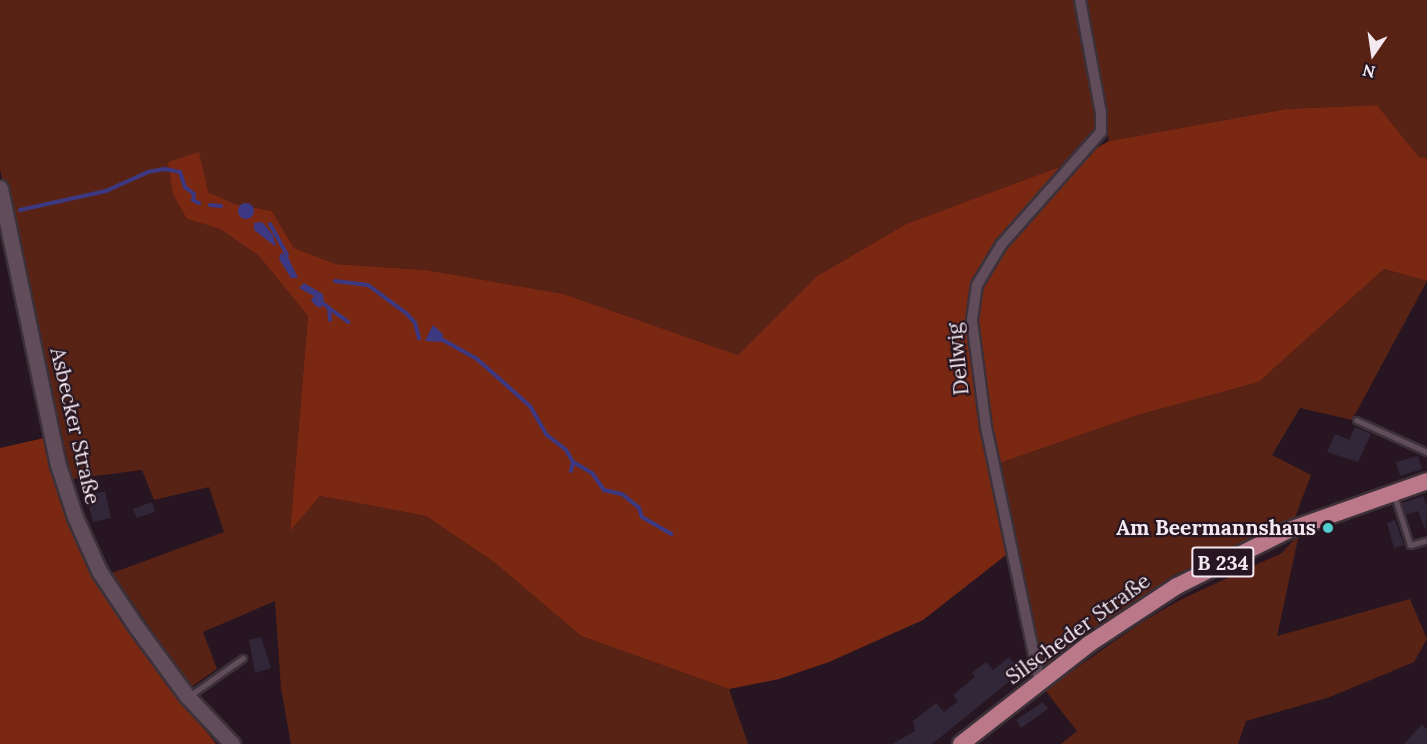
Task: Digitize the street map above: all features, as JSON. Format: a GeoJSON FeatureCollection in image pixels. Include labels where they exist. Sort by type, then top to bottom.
{"type":"FeatureCollection","features":[{"type":"Feature","properties":{"kind":"main road","name":"Asbecker Straße"},"geometry":{"type":"LineString","coordinates":[[0,189],[58,465],[75,517],[99,571],[177,683],[232,744]]}},
{"type":"Feature","properties":{"kind":"main road","name":"Silscheder Straße"},"geometry":{"type":"LineString","coordinates":[[961,744],[1115,625],[1177,586],[1289,530],[1427,481]]}},
{"type":"Feature","properties":{"kind":"street","name":"Dellwig"},"geometry":{"type":"LineString","coordinates":[[1040,683],[1032,659],[988,438],[972,320],[977,285],[1001,245],[1101,132],[1101,113],[1080,0]]}},
{"type":"Feature","properties":{"kind":"lane"},"geometry":{"type":"LineString","coordinates":[[1356,420],[1427,452]]}},
{"type":"Feature","properties":{"kind":"lane"},"geometry":{"type":"LineString","coordinates":[[1393,492],[1410,545],[1427,540]]}},
{"type":"Feature","properties":{"kind":"lane"},"geometry":{"type":"LineString","coordinates":[[187,696],[243,658]]}},
{"type":"Feature","properties":{"kind":"shaded area"},"geometry":{"type":"Polygon","coordinates":[[[0,0],[1077,0],[1098,113],[1098,131],[1070,163],[906,224],[817,276],[738,355],[564,294],[426,270],[336,264],[294,248],[272,211],[235,204],[208,192],[187,219],[220,229],[258,255],[308,316],[290,530],[320,496],[426,516],[495,563],[581,636],[729,689],[748,744],[291,744],[281,688],[275,601],[203,632],[217,669],[191,687],[112,573],[224,532],[209,487],[154,500],[142,470],[72,479],[0,169],[0,0]]]}},
{"type":"Feature","properties":{"kind":"shaded area"},"geometry":{"type":"Polygon","coordinates":[[[1083,0],[1427,0],[1427,158],[1419,157],[1377,105],[1286,109],[1109,141],[1083,0]]]}},
{"type":"Feature","properties":{"kind":"shaded area"},"geometry":{"type":"Polygon","coordinates":[[[1377,105],[1419,157],[1427,158],[1427,281],[1384,269],[1259,382],[1138,415],[997,464],[990,469],[1006,555],[923,620],[829,662],[779,679],[729,689],[581,636],[495,563],[426,516],[320,496],[290,531],[308,316],[258,255],[220,229],[187,219],[173,194],[168,162],[199,152],[208,192],[235,204],[272,211],[294,248],[336,264],[426,270],[564,294],[738,355],[817,276],[906,224],[1070,163],[1109,141],[1286,109],[1377,105]]]}},
{"type":"Feature","properties":{"kind":"shaded area"},"geometry":{"type":"Polygon","coordinates":[[[246,203],[254,211],[246,219],[238,211],[246,203]]]}},
{"type":"Feature","properties":{"kind":"shaded area"},"geometry":{"type":"Polygon","coordinates":[[[262,222],[273,235],[276,247],[254,230],[254,223],[262,222]]]}},
{"type":"Feature","properties":{"kind":"shaded area"},"geometry":{"type":"Polygon","coordinates":[[[281,253],[287,255],[298,278],[291,278],[279,259],[281,253]]]}},
{"type":"Feature","properties":{"kind":"shaded area"},"geometry":{"type":"Polygon","coordinates":[[[1384,269],[1427,281],[1352,420],[1300,408],[1272,455],[1311,475],[1294,520],[1174,575],[1048,665],[1039,668],[997,464],[1138,415],[1259,382],[1384,269]]]}},
{"type":"Feature","properties":{"kind":"shaded area"},"geometry":{"type":"Polygon","coordinates":[[[304,283],[323,294],[324,304],[320,308],[311,300],[314,296],[299,288],[304,283]]]}},
{"type":"Feature","properties":{"kind":"shaded area"},"geometry":{"type":"Polygon","coordinates":[[[433,325],[443,334],[442,342],[425,341],[433,325]]]}},
{"type":"Feature","properties":{"kind":"shaded area"},"geometry":{"type":"Polygon","coordinates":[[[44,438],[57,490],[78,541],[105,590],[154,664],[216,744],[0,744],[0,448],[44,438]]]}},
{"type":"Feature","properties":{"kind":"shaded area"},"geometry":{"type":"Polygon","coordinates":[[[1299,534],[1277,636],[1410,599],[1427,639],[1414,662],[1330,697],[1246,721],[1238,744],[1061,744],[1077,731],[1045,690],[1142,622],[1180,600],[1282,553],[1299,534]]]}},
{"type":"Feature","properties":{"kind":"building"},"geometry":{"type":"Polygon","coordinates":[[[1355,427],[1371,434],[1358,462],[1327,452],[1335,434],[1349,440],[1355,427]]]}},
{"type":"Feature","properties":{"kind":"building"},"geometry":{"type":"Polygon","coordinates":[[[1418,456],[1422,469],[1400,476],[1396,462],[1418,456]]]}},
{"type":"Feature","properties":{"kind":"building"},"geometry":{"type":"Polygon","coordinates":[[[105,491],[111,518],[93,522],[86,496],[105,491]]]}},
{"type":"Feature","properties":{"kind":"building"},"geometry":{"type":"Polygon","coordinates":[[[1423,496],[1427,507],[1426,531],[1418,511],[1406,515],[1402,503],[1423,496]]]}},
{"type":"Feature","properties":{"kind":"building"},"geometry":{"type":"Polygon","coordinates":[[[152,502],[155,512],[137,518],[133,509],[152,502]]]}},
{"type":"Feature","properties":{"kind":"building"},"geometry":{"type":"Polygon","coordinates":[[[1395,520],[1404,545],[1394,548],[1387,523],[1395,520]]]}},
{"type":"Feature","properties":{"kind":"building"},"geometry":{"type":"Polygon","coordinates":[[[261,637],[271,668],[255,673],[249,640],[261,637]]]}},
{"type":"Feature","properties":{"kind":"building"},"geometry":{"type":"Polygon","coordinates":[[[1009,657],[1021,672],[937,740],[931,744],[892,744],[915,731],[913,721],[936,703],[944,712],[958,701],[953,695],[975,677],[972,673],[986,662],[993,670],[1009,657]]]}},
{"type":"Feature","properties":{"kind":"building"},"geometry":{"type":"Polygon","coordinates":[[[1043,702],[1048,709],[1021,728],[1016,720],[1043,702]]]}},
{"type":"Feature","properties":{"kind":"building"},"geometry":{"type":"Polygon","coordinates":[[[1422,724],[1427,730],[1427,744],[1404,744],[1422,724]]]}},
{"type":"Feature","properties":{"kind":"waterway"},"geometry":{"type":"LineString","coordinates":[[20,210],[106,191],[148,172],[165,169],[180,172],[185,187],[194,194],[193,200],[199,203]]}},
{"type":"Feature","properties":{"kind":"waterway"},"geometry":{"type":"LineString","coordinates":[[210,205],[221,206]]}},
{"type":"Feature","properties":{"kind":"waterway"},"geometry":{"type":"LineString","coordinates":[[270,224],[287,255]]}},
{"type":"Feature","properties":{"kind":"waterway"},"geometry":{"type":"LineString","coordinates":[[335,281],[368,285],[407,314],[415,323],[419,338]]}},
{"type":"Feature","properties":{"kind":"waterway"},"geometry":{"type":"LineString","coordinates":[[324,304],[329,308],[330,320]]}},
{"type":"Feature","properties":{"kind":"waterway"},"geometry":{"type":"LineString","coordinates":[[329,308],[348,322]]}},
{"type":"Feature","properties":{"kind":"waterway"},"geometry":{"type":"LineString","coordinates":[[443,340],[477,359],[530,406],[547,435],[566,450],[573,462],[592,473],[604,490],[622,494],[639,508],[642,517],[671,534]]}},
{"type":"Feature","properties":{"kind":"waterway"},"geometry":{"type":"LineString","coordinates":[[571,471],[573,462]]}},
{"type":"Feature","properties":{"kind":"place","name":"Am Beermannshaus"},"geometry":{"type":"Point","coordinates":[1328,528]}}]}
